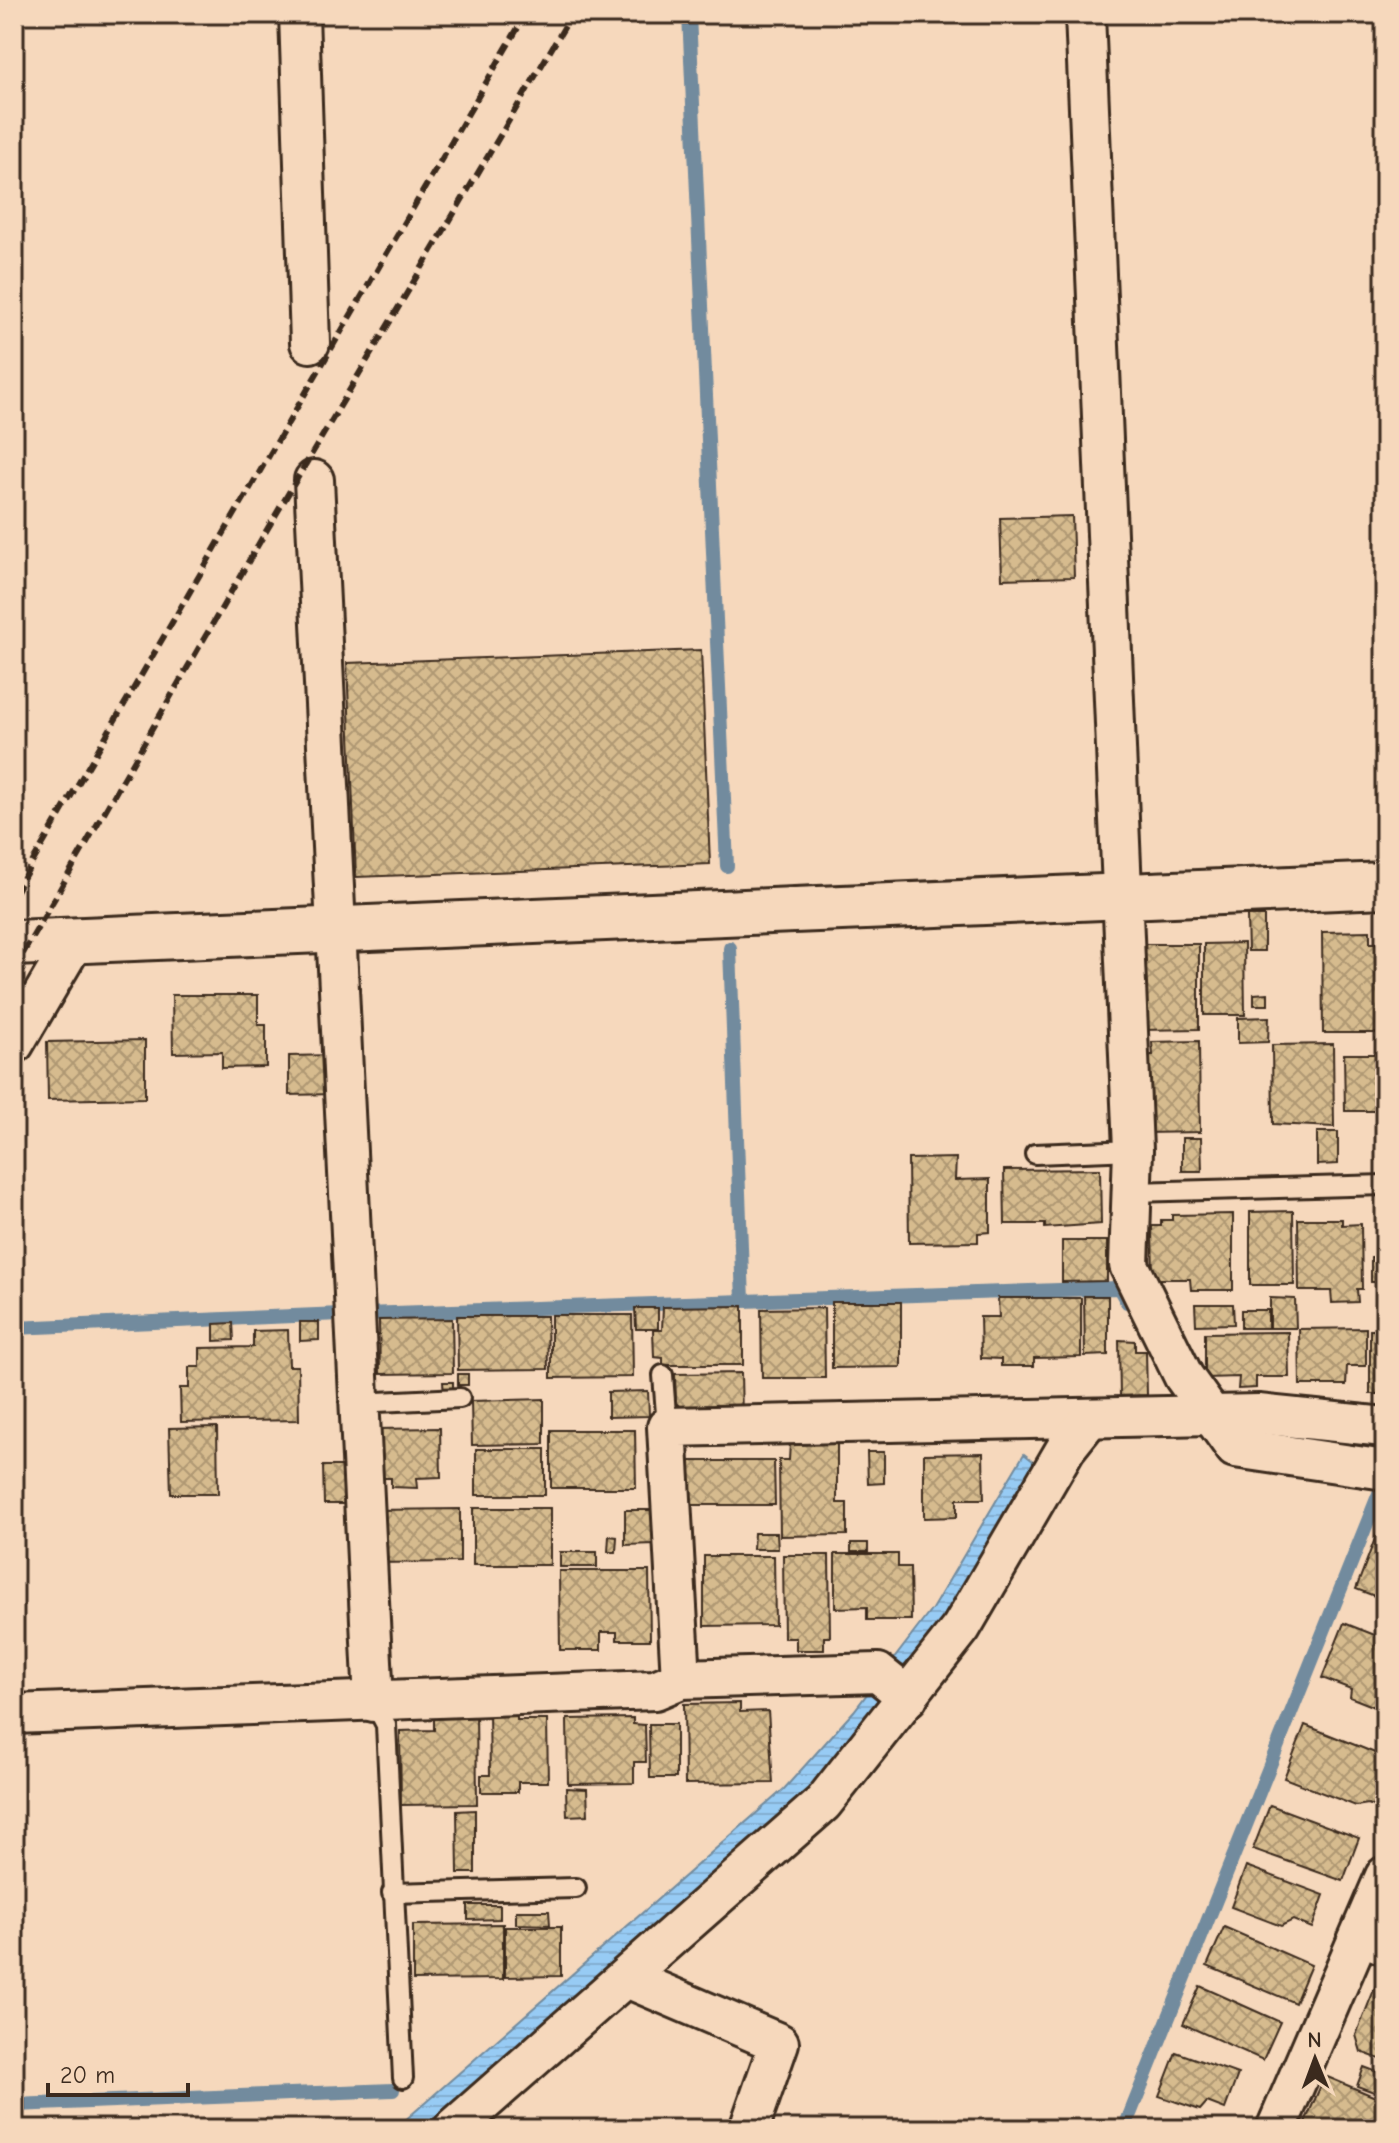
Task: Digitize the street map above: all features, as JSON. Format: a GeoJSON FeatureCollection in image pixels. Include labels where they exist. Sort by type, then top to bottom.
{"type":"FeatureCollection","features":[{"type":"Feature","properties":{"kind":"street"},"geometry":{"type":"LineString","coordinates":[[299,14],[310,343]]}},
{"type":"Feature","properties":{"kind":"street"},"geometry":{"type":"LineString","coordinates":[[1085,14],[1133,1150],[1129,1265],[1184,1377],[1235,1448],[1385,1470]]}},
{"type":"Feature","properties":{"kind":"street"},"geometry":{"type":"LineString","coordinates":[[314,480],[374,1702]]}},
{"type":"Feature","properties":{"kind":"street"},"geometry":{"type":"LineString","coordinates":[[14,943],[1385,885]]}},
{"type":"Feature","properties":{"kind":"street"},"geometry":{"type":"LineString","coordinates":[[14,1044],[75,940]]}},
{"type":"Feature","properties":{"kind":"street"},"geometry":{"type":"LineString","coordinates":[[681,1679],[667,1427],[1258,1414],[1385,1427]]}},
{"type":"Feature","properties":{"kind":"street"},"geometry":{"type":"LineString","coordinates":[[453,2129],[823,1803],[961,1628],[1066,1448],[1090,1418]]}},
{"type":"Feature","properties":{"kind":"street"},"geometry":{"type":"LineString","coordinates":[[14,1714],[655,1690],[681,1679],[878,1673],[908,1697]]}},
{"type":"Feature","properties":{"kind":"street"},"geometry":{"type":"LineString","coordinates":[[1276,2129],[1370,1950],[1385,1876]]}},
{"type":"Feature","properties":{"kind":"street"},"geometry":{"type":"LineString","coordinates":[[627,1978],[779,2043],[749,2129]]}},
{"type":"Feature","properties":{"kind":"lane"},"geometry":{"type":"LineString","coordinates":[[1035,1154],[1133,1150]]}},
{"type":"Feature","properties":{"kind":"lane"},"geometry":{"type":"LineString","coordinates":[[1133,1192],[1385,1185]]}},
{"type":"Feature","properties":{"kind":"lane"},"geometry":{"type":"LineString","coordinates":[[663,1375],[667,1427]]}},
{"type":"Feature","properties":{"kind":"lane"},"geometry":{"type":"LineString","coordinates":[[357,1403],[460,1398]]}},
{"type":"Feature","properties":{"kind":"lane"},"geometry":{"type":"LineString","coordinates":[[374,1702],[386,1725],[403,2078]]}},
{"type":"Feature","properties":{"kind":"lane"},"geometry":{"type":"LineString","coordinates":[[392,1893],[576,1888]]}},
{"type":"Feature","properties":{"kind":"water"},"geometry":{"type":"Polygon","coordinates":[[[1246,1430],[1385,1446],[1385,1456],[1246,1430]]]}},
{"type":"Feature","properties":{"kind":"water"},"geometry":{"type":"Polygon","coordinates":[[[1024,1454],[1042,1468],[950,1617],[807,1799],[624,1965],[432,2129],[395,2129],[784,1789],[854,1711],[932,1609],[1024,1454]]]}},
{"type":"Feature","properties":{"kind":"building"},"geometry":{"type":"Polygon","coordinates":[[[1072,516],[1074,577],[1002,579],[1000,518],[1072,516]]]}},
{"type":"Feature","properties":{"kind":"building"},"geometry":{"type":"Polygon","coordinates":[[[701,650],[710,864],[356,877],[347,663],[701,650]]]}},
{"type":"Feature","properties":{"kind":"building"},"geometry":{"type":"Polygon","coordinates":[[[1247,916],[1264,916],[1264,951],[1248,951],[1247,916]]]}},
{"type":"Feature","properties":{"kind":"building"},"geometry":{"type":"Polygon","coordinates":[[[1370,931],[1370,943],[1385,943],[1385,1033],[1323,1033],[1322,932],[1370,931]]]}},
{"type":"Feature","properties":{"kind":"building"},"geometry":{"type":"Polygon","coordinates":[[[1244,943],[1245,1015],[1204,1015],[1204,944],[1244,943]]]}},
{"type":"Feature","properties":{"kind":"building"},"geometry":{"type":"Polygon","coordinates":[[[1141,944],[1199,944],[1199,1029],[1141,1030],[1141,944]]]}},
{"type":"Feature","properties":{"kind":"building"},"geometry":{"type":"Polygon","coordinates":[[[1268,993],[1268,1005],[1254,1005],[1254,994],[1268,993]]]}},
{"type":"Feature","properties":{"kind":"building"},"geometry":{"type":"Polygon","coordinates":[[[172,995],[258,995],[258,1025],[266,1025],[266,1067],[222,1068],[222,1052],[173,1053],[172,995]]]}},
{"type":"Feature","properties":{"kind":"building"},"geometry":{"type":"Polygon","coordinates":[[[1269,1017],[1268,1042],[1238,1043],[1238,1018],[1269,1017]]]}},
{"type":"Feature","properties":{"kind":"building"},"geometry":{"type":"Polygon","coordinates":[[[1376,1039],[1385,1039],[1385,1049],[1376,1050],[1376,1039]]]}},
{"type":"Feature","properties":{"kind":"building"},"geometry":{"type":"Polygon","coordinates":[[[145,1040],[145,1098],[48,1100],[47,1042],[145,1040]]]}},
{"type":"Feature","properties":{"kind":"building"},"geometry":{"type":"Polygon","coordinates":[[[1199,1041],[1200,1132],[1144,1133],[1143,1055],[1153,1055],[1152,1042],[1199,1041]]]}},
{"type":"Feature","properties":{"kind":"building"},"geometry":{"type":"Polygon","coordinates":[[[1333,1044],[1334,1127],[1273,1124],[1272,1045],[1333,1044]]]}},
{"type":"Feature","properties":{"kind":"building"},"geometry":{"type":"Polygon","coordinates":[[[1344,1054],[1385,1054],[1385,1111],[1345,1111],[1344,1054]]]}},
{"type":"Feature","properties":{"kind":"building"},"geometry":{"type":"Polygon","coordinates":[[[334,1055],[335,1094],[289,1095],[289,1056],[334,1055]]]}},
{"type":"Feature","properties":{"kind":"building"},"geometry":{"type":"Polygon","coordinates":[[[1317,1132],[1338,1132],[1338,1164],[1317,1165],[1317,1132]]]}},
{"type":"Feature","properties":{"kind":"building"},"geometry":{"type":"Polygon","coordinates":[[[1182,1138],[1201,1138],[1202,1171],[1182,1171],[1182,1138]]]}},
{"type":"Feature","properties":{"kind":"building"},"geometry":{"type":"Polygon","coordinates":[[[956,1158],[955,1180],[990,1179],[990,1232],[978,1233],[978,1242],[909,1243],[908,1159],[956,1158]]]}},
{"type":"Feature","properties":{"kind":"building"},"geometry":{"type":"Polygon","coordinates":[[[1100,1169],[1101,1224],[1045,1228],[1045,1224],[1005,1224],[1004,1170],[1100,1169]]]}},
{"type":"Feature","properties":{"kind":"building"},"geometry":{"type":"Polygon","coordinates":[[[1293,1211],[1294,1285],[1250,1285],[1250,1212],[1293,1211]]]}},
{"type":"Feature","properties":{"kind":"building"},"geometry":{"type":"Polygon","coordinates":[[[1233,1214],[1233,1290],[1191,1290],[1190,1279],[1153,1279],[1152,1226],[1161,1226],[1161,1220],[1172,1220],[1172,1215],[1233,1214]]]}},
{"type":"Feature","properties":{"kind":"building"},"geometry":{"type":"Polygon","coordinates":[[[1298,1219],[1342,1219],[1342,1225],[1361,1224],[1362,1289],[1357,1289],[1358,1302],[1332,1303],[1331,1291],[1299,1291],[1298,1219]]]}},
{"type":"Feature","properties":{"kind":"building"},"geometry":{"type":"Polygon","coordinates":[[[1062,1241],[1107,1241],[1107,1281],[1062,1282],[1062,1241]]]}},
{"type":"Feature","properties":{"kind":"building"},"geometry":{"type":"Polygon","coordinates":[[[1371,1257],[1381,1257],[1382,1282],[1371,1282],[1371,1257]]]}},
{"type":"Feature","properties":{"kind":"building"},"geometry":{"type":"Polygon","coordinates":[[[1084,1296],[1108,1296],[1108,1355],[1085,1356],[1084,1296]]]}},
{"type":"Feature","properties":{"kind":"building"},"geometry":{"type":"Polygon","coordinates":[[[998,1298],[1081,1298],[1081,1357],[1034,1358],[1034,1366],[1001,1366],[1001,1359],[981,1358],[980,1317],[999,1317],[998,1298]]]}},
{"type":"Feature","properties":{"kind":"building"},"geometry":{"type":"Polygon","coordinates":[[[1270,1298],[1295,1299],[1296,1328],[1270,1328],[1270,1298]]]}},
{"type":"Feature","properties":{"kind":"building"},"geometry":{"type":"Polygon","coordinates":[[[832,1302],[901,1302],[901,1367],[832,1368],[832,1302]]]}},
{"type":"Feature","properties":{"kind":"building"},"geometry":{"type":"Polygon","coordinates":[[[1195,1304],[1233,1304],[1234,1324],[1196,1325],[1195,1304]]]}},
{"type":"Feature","properties":{"kind":"building"},"geometry":{"type":"Polygon","coordinates":[[[743,1306],[743,1365],[663,1365],[663,1358],[654,1357],[653,1330],[662,1330],[663,1307],[743,1306]]]}},
{"type":"Feature","properties":{"kind":"building"},"geometry":{"type":"Polygon","coordinates":[[[635,1308],[658,1308],[658,1329],[636,1329],[635,1308]]]}},
{"type":"Feature","properties":{"kind":"building"},"geometry":{"type":"Polygon","coordinates":[[[824,1308],[825,1378],[762,1378],[761,1309],[824,1308]]]}},
{"type":"Feature","properties":{"kind":"building"},"geometry":{"type":"Polygon","coordinates":[[[1241,1310],[1268,1310],[1268,1328],[1241,1328],[1241,1310]]]}},
{"type":"Feature","properties":{"kind":"building"},"geometry":{"type":"Polygon","coordinates":[[[551,1315],[632,1315],[633,1377],[551,1378],[551,1315]]]}},
{"type":"Feature","properties":{"kind":"building"},"geometry":{"type":"Polygon","coordinates":[[[457,1316],[547,1316],[548,1369],[458,1370],[457,1316]]]}},
{"type":"Feature","properties":{"kind":"building"},"geometry":{"type":"Polygon","coordinates":[[[452,1319],[453,1373],[380,1374],[379,1320],[452,1319]]]}},
{"type":"Feature","properties":{"kind":"building"},"geometry":{"type":"Polygon","coordinates":[[[300,1322],[319,1322],[319,1340],[300,1341],[300,1322]]]}},
{"type":"Feature","properties":{"kind":"building"},"geometry":{"type":"Polygon","coordinates":[[[233,1323],[234,1340],[214,1341],[214,1324],[233,1323]]]}},
{"type":"Feature","properties":{"kind":"building"},"geometry":{"type":"Polygon","coordinates":[[[1366,1328],[1366,1366],[1347,1366],[1346,1385],[1300,1385],[1299,1329],[1366,1328]]]}},
{"type":"Feature","properties":{"kind":"building"},"geometry":{"type":"Polygon","coordinates":[[[288,1330],[289,1366],[298,1366],[299,1420],[181,1422],[180,1388],[189,1388],[189,1367],[200,1367],[200,1348],[253,1347],[253,1331],[288,1330]]]}},
{"type":"Feature","properties":{"kind":"building"},"geometry":{"type":"Polygon","coordinates":[[[1370,1330],[1385,1330],[1385,1394],[1370,1394],[1370,1330]]]}},
{"type":"Feature","properties":{"kind":"building"},"geometry":{"type":"Polygon","coordinates":[[[1288,1332],[1289,1377],[1256,1377],[1256,1388],[1238,1389],[1239,1377],[1205,1378],[1205,1333],[1288,1332]]]}},
{"type":"Feature","properties":{"kind":"building"},"geometry":{"type":"Polygon","coordinates":[[[1119,1340],[1135,1341],[1135,1351],[1146,1351],[1147,1395],[1120,1396],[1119,1340]]]}},
{"type":"Feature","properties":{"kind":"building"},"geometry":{"type":"Polygon","coordinates":[[[741,1373],[742,1418],[693,1418],[676,1403],[675,1374],[741,1373]]]}},
{"type":"Feature","properties":{"kind":"building"},"geometry":{"type":"Polygon","coordinates":[[[458,1374],[468,1374],[468,1385],[458,1385],[458,1374]]]}},
{"type":"Feature","properties":{"kind":"building"},"geometry":{"type":"Polygon","coordinates":[[[443,1382],[453,1382],[453,1393],[444,1393],[443,1382]]]}},
{"type":"Feature","properties":{"kind":"building"},"geometry":{"type":"Polygon","coordinates":[[[648,1391],[649,1416],[608,1417],[608,1392],[648,1391]]]}},
{"type":"Feature","properties":{"kind":"building"},"geometry":{"type":"Polygon","coordinates":[[[544,1399],[544,1444],[472,1445],[471,1401],[544,1399]]]}},
{"type":"Feature","properties":{"kind":"building"},"geometry":{"type":"Polygon","coordinates":[[[217,1427],[218,1494],[171,1494],[169,1428],[217,1427]]]}},
{"type":"Feature","properties":{"kind":"building"},"geometry":{"type":"Polygon","coordinates":[[[440,1428],[441,1477],[416,1478],[417,1488],[391,1487],[391,1478],[376,1478],[376,1429],[440,1428]]]}},
{"type":"Feature","properties":{"kind":"building"},"geometry":{"type":"Polygon","coordinates":[[[551,1430],[635,1430],[636,1488],[551,1488],[551,1430]]]}},
{"type":"Feature","properties":{"kind":"building"},"geometry":{"type":"Polygon","coordinates":[[[837,1442],[837,1503],[847,1503],[847,1535],[780,1536],[779,1460],[789,1460],[790,1443],[837,1442]]]}},
{"type":"Feature","properties":{"kind":"building"},"geometry":{"type":"Polygon","coordinates":[[[476,1449],[545,1449],[545,1495],[476,1495],[476,1449]]]}},
{"type":"Feature","properties":{"kind":"building"},"geometry":{"type":"Polygon","coordinates":[[[867,1452],[884,1452],[884,1483],[868,1484],[867,1452]]]}},
{"type":"Feature","properties":{"kind":"building"},"geometry":{"type":"Polygon","coordinates":[[[983,1453],[984,1499],[957,1499],[957,1517],[924,1518],[924,1454],[983,1453]]]}},
{"type":"Feature","properties":{"kind":"building"},"geometry":{"type":"Polygon","coordinates":[[[689,1461],[774,1461],[775,1505],[690,1505],[689,1461]]]}},
{"type":"Feature","properties":{"kind":"building"},"geometry":{"type":"Polygon","coordinates":[[[323,1466],[349,1466],[349,1504],[324,1504],[323,1466]]]}},
{"type":"Feature","properties":{"kind":"building"},"geometry":{"type":"Polygon","coordinates":[[[473,1508],[550,1508],[550,1565],[473,1565],[473,1508]]]}},
{"type":"Feature","properties":{"kind":"building"},"geometry":{"type":"Polygon","coordinates":[[[460,1509],[460,1562],[373,1563],[372,1510],[460,1509]]]}},
{"type":"Feature","properties":{"kind":"building"},"geometry":{"type":"Polygon","coordinates":[[[625,1510],[655,1510],[655,1544],[625,1545],[625,1510]]]}},
{"type":"Feature","properties":{"kind":"building"},"geometry":{"type":"Polygon","coordinates":[[[1381,1523],[1385,1524],[1385,1600],[1356,1589],[1381,1523]]]}},
{"type":"Feature","properties":{"kind":"building"},"geometry":{"type":"Polygon","coordinates":[[[754,1533],[777,1533],[778,1549],[753,1549],[754,1533]]]}},
{"type":"Feature","properties":{"kind":"building"},"geometry":{"type":"Polygon","coordinates":[[[609,1536],[617,1537],[616,1552],[608,1552],[609,1536]]]}},
{"type":"Feature","properties":{"kind":"building"},"geometry":{"type":"Polygon","coordinates":[[[851,1543],[868,1543],[868,1552],[851,1552],[851,1543]]]}},
{"type":"Feature","properties":{"kind":"building"},"geometry":{"type":"Polygon","coordinates":[[[560,1552],[597,1552],[597,1567],[560,1567],[560,1552]]]}},
{"type":"Feature","properties":{"kind":"building"},"geometry":{"type":"Polygon","coordinates":[[[835,1554],[898,1554],[898,1567],[910,1567],[911,1620],[867,1620],[867,1607],[835,1608],[835,1554]]]}},
{"type":"Feature","properties":{"kind":"building"},"geometry":{"type":"Polygon","coordinates":[[[783,1555],[829,1555],[830,1637],[824,1637],[824,1650],[796,1650],[796,1638],[784,1638],[783,1555]]]}},
{"type":"Feature","properties":{"kind":"building"},"geometry":{"type":"Polygon","coordinates":[[[704,1556],[774,1556],[775,1625],[704,1626],[704,1556]]]}},
{"type":"Feature","properties":{"kind":"building"},"geometry":{"type":"Polygon","coordinates":[[[559,1571],[649,1571],[650,1640],[617,1640],[617,1632],[601,1632],[601,1650],[560,1650],[559,1571]]]}},
{"type":"Feature","properties":{"kind":"building"},"geometry":{"type":"Polygon","coordinates":[[[1344,1623],[1385,1639],[1385,1711],[1350,1697],[1351,1689],[1322,1678],[1344,1623]]]}},
{"type":"Feature","properties":{"kind":"building"},"geometry":{"type":"Polygon","coordinates":[[[740,1703],[740,1712],[768,1711],[773,1783],[685,1784],[684,1704],[740,1703]]]}},
{"type":"Feature","properties":{"kind":"building"},"geometry":{"type":"Polygon","coordinates":[[[434,1709],[476,1709],[477,1804],[401,1805],[400,1731],[434,1730],[434,1709]]]}},
{"type":"Feature","properties":{"kind":"building"},"geometry":{"type":"Polygon","coordinates":[[[489,1712],[517,1713],[517,1720],[547,1720],[548,1782],[518,1782],[518,1792],[481,1792],[481,1775],[490,1775],[489,1712]]]}},
{"type":"Feature","properties":{"kind":"building"},"geometry":{"type":"Polygon","coordinates":[[[633,1718],[633,1724],[645,1725],[646,1762],[634,1762],[634,1783],[568,1784],[567,1719],[633,1718]]]}},
{"type":"Feature","properties":{"kind":"building"},"geometry":{"type":"Polygon","coordinates":[[[649,1724],[676,1724],[676,1778],[650,1778],[649,1724]]]}},
{"type":"Feature","properties":{"kind":"building"},"geometry":{"type":"Polygon","coordinates":[[[1305,1725],[1385,1757],[1385,1811],[1368,1804],[1356,1806],[1284,1778],[1305,1725]]]}},
{"type":"Feature","properties":{"kind":"building"},"geometry":{"type":"Polygon","coordinates":[[[566,1788],[587,1789],[588,1815],[567,1816],[566,1788]]]}},
{"type":"Feature","properties":{"kind":"building"},"geometry":{"type":"Polygon","coordinates":[[[1270,1805],[1359,1838],[1343,1881],[1253,1849],[1270,1805]]]}},
{"type":"Feature","properties":{"kind":"building"},"geometry":{"type":"Polygon","coordinates":[[[475,1810],[475,1873],[458,1873],[457,1811],[475,1810]]]}},
{"type":"Feature","properties":{"kind":"building"},"geometry":{"type":"Polygon","coordinates":[[[1246,1866],[1324,1895],[1312,1928],[1293,1920],[1281,1926],[1231,1907],[1246,1866]]]}},
{"type":"Feature","properties":{"kind":"building"},"geometry":{"type":"Polygon","coordinates":[[[468,1905],[500,1905],[500,1919],[468,1920],[468,1905]]]}},
{"type":"Feature","properties":{"kind":"building"},"geometry":{"type":"Polygon","coordinates":[[[516,1911],[549,1911],[550,1925],[516,1924],[516,1911]]]}},
{"type":"Feature","properties":{"kind":"building"},"geometry":{"type":"Polygon","coordinates":[[[503,1924],[503,1979],[413,1980],[413,1925],[503,1924]]]}},
{"type":"Feature","properties":{"kind":"building"},"geometry":{"type":"Polygon","coordinates":[[[505,1927],[561,1927],[561,1976],[505,1977],[505,1927]]]}},
{"type":"Feature","properties":{"kind":"building"},"geometry":{"type":"Polygon","coordinates":[[[1224,1927],[1311,1965],[1295,2003],[1207,1966],[1224,1927]]]}},
{"type":"Feature","properties":{"kind":"building"},"geometry":{"type":"Polygon","coordinates":[[[1378,1980],[1385,1983],[1385,2061],[1361,2052],[1356,2035],[1378,1980]]]}},
{"type":"Feature","properties":{"kind":"building"},"geometry":{"type":"Polygon","coordinates":[[[1200,1986],[1280,2022],[1263,2060],[1183,2024],[1200,1986]]]}},
{"type":"Feature","properties":{"kind":"building"},"geometry":{"type":"Polygon","coordinates":[[[1176,2052],[1238,2074],[1225,2109],[1207,2102],[1200,2110],[1159,2096],[1176,2052]]]}},
{"type":"Feature","properties":{"kind":"building"},"geometry":{"type":"Polygon","coordinates":[[[1364,2067],[1385,2075],[1385,2096],[1357,2086],[1364,2067]]]}},
{"type":"Feature","properties":{"kind":"building"},"geometry":{"type":"Polygon","coordinates":[[[1325,2076],[1385,2101],[1385,2129],[1302,2129],[1325,2076]]]}},
{"type":"Feature","properties":{"kind":"waterway"},"geometry":{"type":"LineString","coordinates":[[689,14],[727,866]]}},
{"type":"Feature","properties":{"kind":"waterway"},"geometry":{"type":"LineString","coordinates":[[730,948],[743,1301]]}},
{"type":"Feature","properties":{"kind":"waterway"},"geometry":{"type":"LineString","coordinates":[[364,1314],[1119,1288],[1127,1302]]}},
{"type":"Feature","properties":{"kind":"waterway"},"geometry":{"type":"LineString","coordinates":[[14,1328],[341,1314]]}},
{"type":"Feature","properties":{"kind":"waterway"},"geometry":{"type":"LineString","coordinates":[[1124,2129],[1380,1491]]}},
{"type":"Feature","properties":{"kind":"waterway"},"geometry":{"type":"LineString","coordinates":[[14,2105],[393,2090]]}},
{"type":"Feature","properties":{"kind":"railway"},"geometry":{"type":"LineString","coordinates":[[14,894],[526,14]]}},
{"type":"Feature","properties":{"kind":"railway"},"geometry":{"type":"LineString","coordinates":[[14,969],[262,538],[572,14]]}}]}
